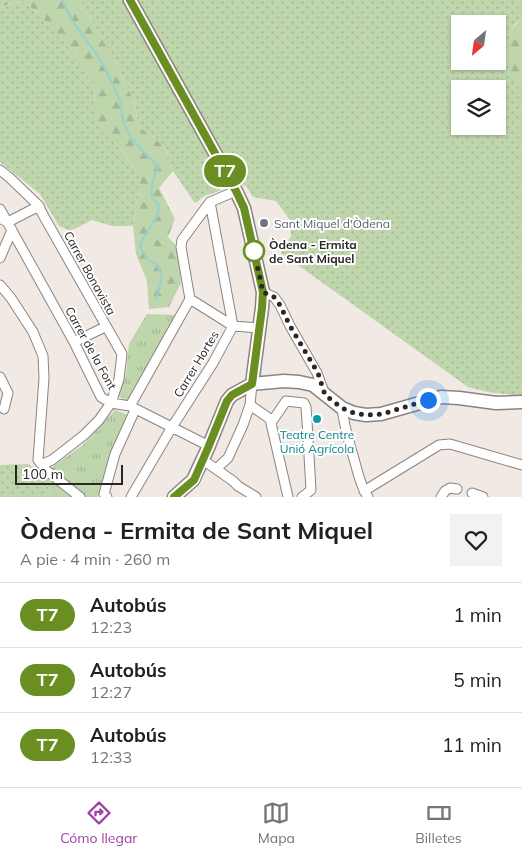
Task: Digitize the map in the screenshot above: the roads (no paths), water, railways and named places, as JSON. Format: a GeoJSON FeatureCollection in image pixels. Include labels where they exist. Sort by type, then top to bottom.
{"type":"FeatureCollection","features":[{"type":"Feature","properties":{"kind":"street"},"geometry":{"type":"LineString","coordinates":[[130,0],[244,208],[263,292],[250,405],[228,458],[216,469]]}},
{"type":"Feature","properties":{"kind":"street","name":"Carrer Bonavista"},"geometry":{"type":"LineString","coordinates":[[0,170],[39,206],[105,327],[122,354],[119,379],[111,403],[99,420],[84,435],[52,460],[41,464]]}},
{"type":"Feature","properties":{"kind":"street"},"geometry":{"type":"LineString","coordinates":[[105,495],[115,454],[132,408],[190,299],[181,247],[182,240],[210,202],[236,191]]}},
{"type":"Feature","properties":{"kind":"street","name":"Carrer Hortes"},"geometry":{"type":"LineString","coordinates":[[131,497],[172,427],[213,363],[233,326],[210,202]]}},
{"type":"Feature","properties":{"kind":"street"},"geometry":{"type":"LineString","coordinates":[[0,258],[7,224],[39,206]]}},
{"type":"Feature","properties":{"kind":"street","name":"Carrer de la Font"},"geometry":{"type":"LineString","coordinates":[[0,208],[7,224],[74,342],[101,397],[111,403],[132,408],[209,446]]}},
{"type":"Feature","properties":{"kind":"street"},"geometry":{"type":"LineString","coordinates":[[0,286],[11,298],[33,332],[43,356],[44,378],[38,460],[47,471],[80,497]]}},
{"type":"Feature","properties":{"kind":"street"},"geometry":{"type":"LineString","coordinates":[[263,292],[274,297],[280,305],[290,326],[318,373],[325,395]]}},
{"type":"Feature","properties":{"kind":"street"},"geometry":{"type":"LineString","coordinates":[[190,299],[233,326],[260,328]]}},
{"type":"Feature","properties":{"kind":"street"},"geometry":{"type":"LineString","coordinates":[[74,342],[105,327]]}},
{"type":"Feature","properties":{"kind":"street"},"geometry":{"type":"LineString","coordinates":[[0,377],[8,393],[4,409]]}},
{"type":"Feature","properties":{"kind":"street"},"geometry":{"type":"LineString","coordinates":[[174,497],[194,480],[227,401],[232,395],[252,384],[299,382],[313,385],[342,408],[366,415],[382,414],[441,397],[496,402],[522,402]]}},
{"type":"Feature","properties":{"kind":"street"},"geometry":{"type":"LineString","coordinates":[[271,423],[286,401],[304,403],[306,407],[311,490],[302,497]]}},
{"type":"Feature","properties":{"kind":"street"},"geometry":{"type":"LineString","coordinates":[[250,405],[270,419],[288,497]]}},
{"type":"Feature","properties":{"kind":"street"},"geometry":{"type":"LineString","coordinates":[[342,408],[344,424],[366,494],[439,445],[450,444],[522,465]]}},
{"type":"Feature","properties":{"kind":"street"},"geometry":{"type":"LineString","coordinates":[[203,460],[256,497]]}},
{"type":"Feature","properties":{"kind":"street"},"geometry":{"type":"LineString","coordinates":[[441,497],[450,488],[457,489]]}},
{"type":"Feature","properties":{"kind":"street"},"geometry":{"type":"LineString","coordinates":[[472,493],[483,497]]}},
{"type":"Feature","properties":{"kind":"waterway"},"geometry":{"type":"LineString","coordinates":[[62,0],[73,22],[105,68],[120,100],[123,121],[131,138],[158,167],[152,187],[153,199],[159,206],[158,215],[140,246],[146,258],[157,265],[162,277],[156,300]]}},
{"type":"Feature","properties":{"kind":"place","name":"Sant Miquel d'Òdena"},"geometry":{"type":"Point","coordinates":[264,223]}},
{"type":"Feature","properties":{"kind":"place","name":"Òdena - Ermita de Sant Miquel"},"geometry":{"type":"Point","coordinates":[254,251]}},
{"type":"Feature","properties":{"kind":"place","name":"Teatre Centre Unió Agrícola"},"geometry":{"type":"Point","coordinates":[317,419]}}]}
